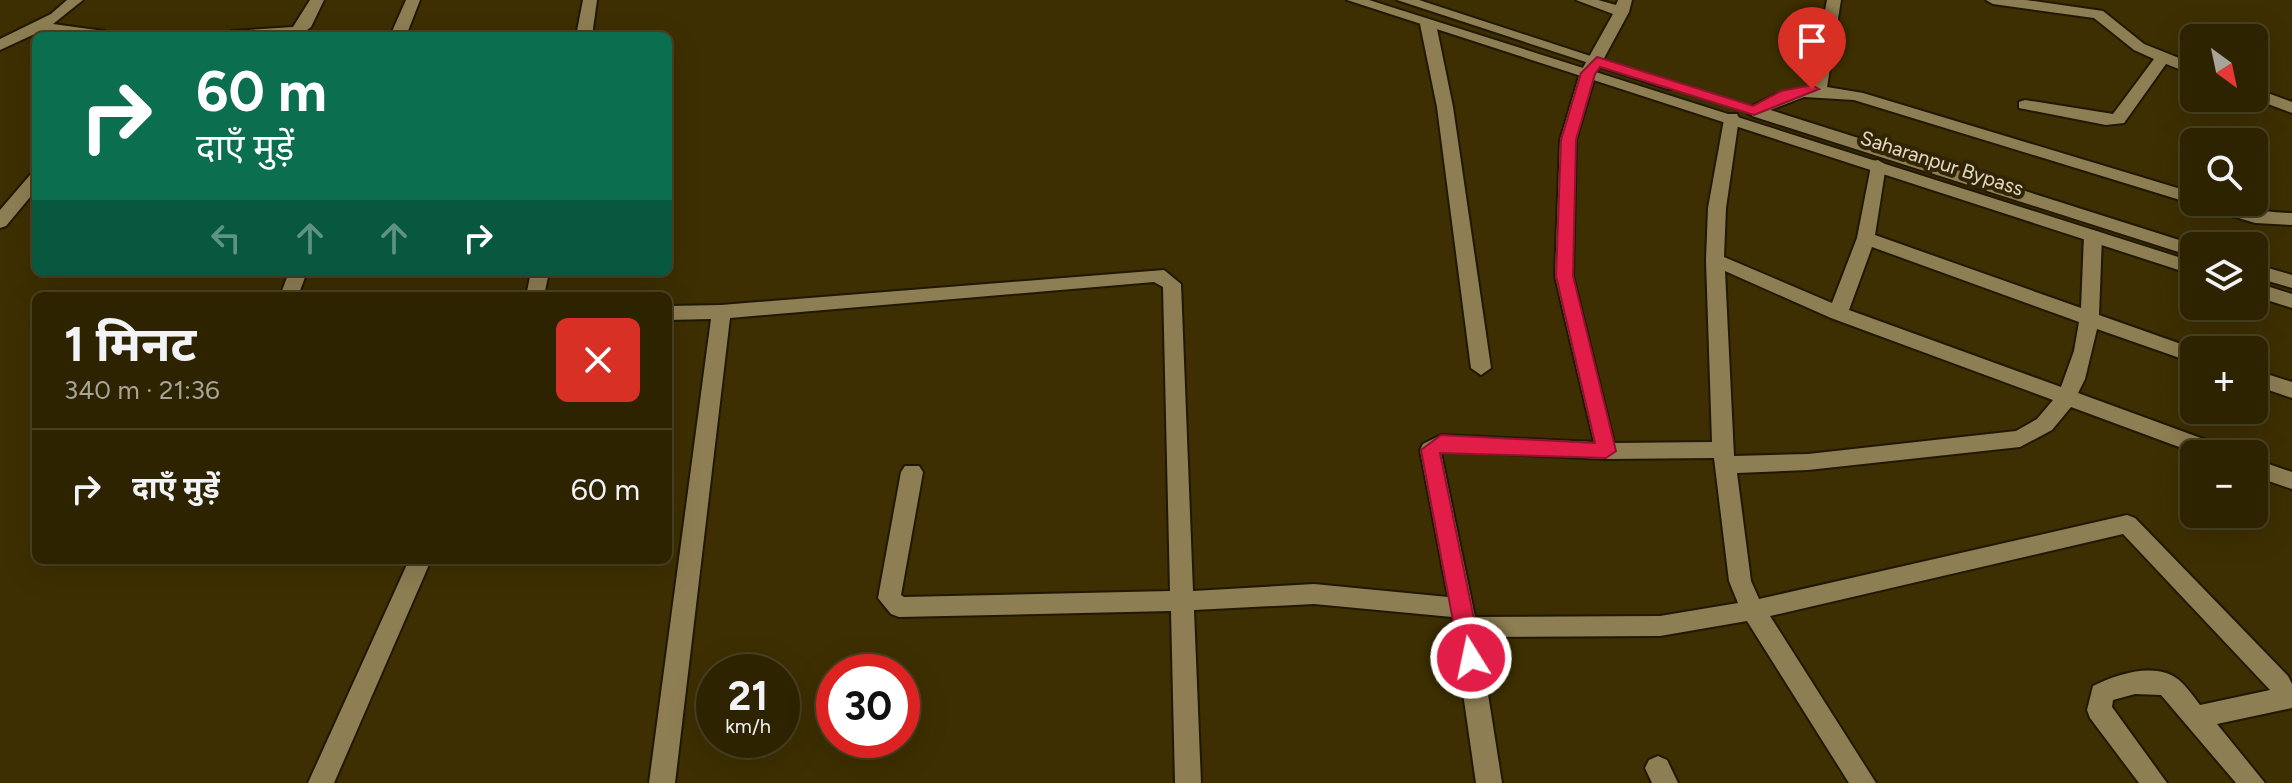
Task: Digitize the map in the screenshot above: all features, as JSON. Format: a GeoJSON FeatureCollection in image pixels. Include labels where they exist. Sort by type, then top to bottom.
{"type":"FeatureCollection","features":[{"type":"Feature","properties":{"kind":"street"},"geometry":{"type":"LineString","coordinates":[[0,45],[38,27],[76,0]]}},
{"type":"Feature","properties":{"kind":"street"},"geometry":{"type":"LineString","coordinates":[[280,32],[300,29],[317,0]]}},
{"type":"Feature","properties":{"kind":"street"},"geometry":{"type":"LineString","coordinates":[[400,32],[413,0]]}},
{"type":"Feature","properties":{"kind":"street"},"geometry":{"type":"LineString","coordinates":[[585,32],[590,0]]}},
{"type":"Feature","properties":{"kind":"street","name":"Saharanpur Bypass"},"geometry":{"type":"LineString","coordinates":[[1354,0],[1428,24],[1593,67],[1731,118],[2180,264]]}},
{"type":"Feature","properties":{"kind":"street"},"geometry":{"type":"LineString","coordinates":[[1404,0],[1593,67],[1754,111],[2180,247]]}},
{"type":"Feature","properties":{"kind":"street"},"geometry":{"type":"LineString","coordinates":[[1583,0],[1624,6],[1593,67],[1568,140],[1564,276],[1606,451]]}},
{"type":"Feature","properties":{"kind":"street"},"geometry":{"type":"LineString","coordinates":[[1819,88],[1834,0]]}},
{"type":"Feature","properties":{"kind":"street"},"geometry":{"type":"LineString","coordinates":[[1993,0],[2094,7],[2139,47],[2180,65]]}},
{"type":"Feature","properties":{"kind":"street"},"geometry":{"type":"LineString","coordinates":[[1428,24],[1445,107],[1481,368]]}},
{"type":"Feature","properties":{"kind":"street"},"geometry":{"type":"LineString","coordinates":[[38,27],[75,32]]}},
{"type":"Feature","properties":{"kind":"street"},"geometry":{"type":"LineString","coordinates":[[2025,105],[2106,120],[2118,119],[2162,58]]}},
{"type":"Feature","properties":{"kind":"street"},"geometry":{"type":"LineString","coordinates":[[1754,111],[1786,94],[1819,88],[1925,114],[2180,195]]}},
{"type":"Feature","properties":{"kind":"street"},"geometry":{"type":"LineString","coordinates":[[2268,99],[2292,108]]}},
{"type":"Feature","properties":{"kind":"street"},"geometry":{"type":"LineString","coordinates":[[1731,118],[1717,208],[1715,260],[1723,458],[1740,581],[1753,610],[1863,783]]}},
{"type":"Feature","properties":{"kind":"street"},"geometry":{"type":"LineString","coordinates":[[1838,313],[1866,238],[1878,165]]}},
{"type":"Feature","properties":{"kind":"street"},"geometry":{"type":"LineString","coordinates":[[0,196],[29,196]]}},
{"type":"Feature","properties":{"kind":"street"},"geometry":{"type":"LineString","coordinates":[[0,222],[29,196]]}},
{"type":"Feature","properties":{"kind":"street"},"geometry":{"type":"LineString","coordinates":[[2251,216],[2292,233]]}},
{"type":"Feature","properties":{"kind":"street"},"geometry":{"type":"LineString","coordinates":[[2261,219],[2292,219]]}},
{"type":"Feature","properties":{"kind":"street"},"geometry":{"type":"LineString","coordinates":[[1489,783],[1464,618],[1430,450],[1441,443],[1808,462],[2020,439],[2038,431],[2068,398],[2092,321],[2093,236]]}},
{"type":"Feature","properties":{"kind":"street"},"geometry":{"type":"LineString","coordinates":[[1866,238],[2180,351]]}},
{"type":"Feature","properties":{"kind":"street"},"geometry":{"type":"LineString","coordinates":[[1715,260],[1838,313],[2183,440]]}},
{"type":"Feature","properties":{"kind":"street"},"geometry":{"type":"LineString","coordinates":[[2268,274],[2292,282]]}},
{"type":"Feature","properties":{"kind":"street"},"geometry":{"type":"LineString","coordinates":[[672,313],[721,312],[1157,275],[1172,284],[1188,783]]}},
{"type":"Feature","properties":{"kind":"street"},"geometry":{"type":"LineString","coordinates":[[2268,293],[2292,301]]}},
{"type":"Feature","properties":{"kind":"street"},"geometry":{"type":"LineString","coordinates":[[662,783],[721,312]]}},
{"type":"Feature","properties":{"kind":"street"},"geometry":{"type":"LineString","coordinates":[[2268,382],[2292,390]]}},
{"type":"Feature","properties":{"kind":"street"},"geometry":{"type":"LineString","coordinates":[[912,472],[889,598],[894,606],[1183,601],[1314,594],[1464,618],[1660,626],[1753,610],[2127,524],[2289,690],[2196,717]]}},
{"type":"Feature","properties":{"kind":"street"},"geometry":{"type":"LineString","coordinates":[[2268,472],[2292,481]]}},
{"type":"Feature","properties":{"kind":"street"},"geometry":{"type":"LineString","coordinates":[[321,783],[418,564]]}},
{"type":"Feature","properties":{"kind":"street"},"geometry":{"type":"LineString","coordinates":[[2154,783],[2099,710],[2102,694],[2112,687],[2160,683],[2169,686],[2252,783]]}},
{"type":"Feature","properties":{"kind":"route"},"geometry":{"type":"LineString","coordinates":[[1471,658],[1430,450],[1441,443],[1606,451],[1564,276],[1568,140],[1588,73],[1597,61],[1754,111],[1786,94],[1812,89]]}}]}
